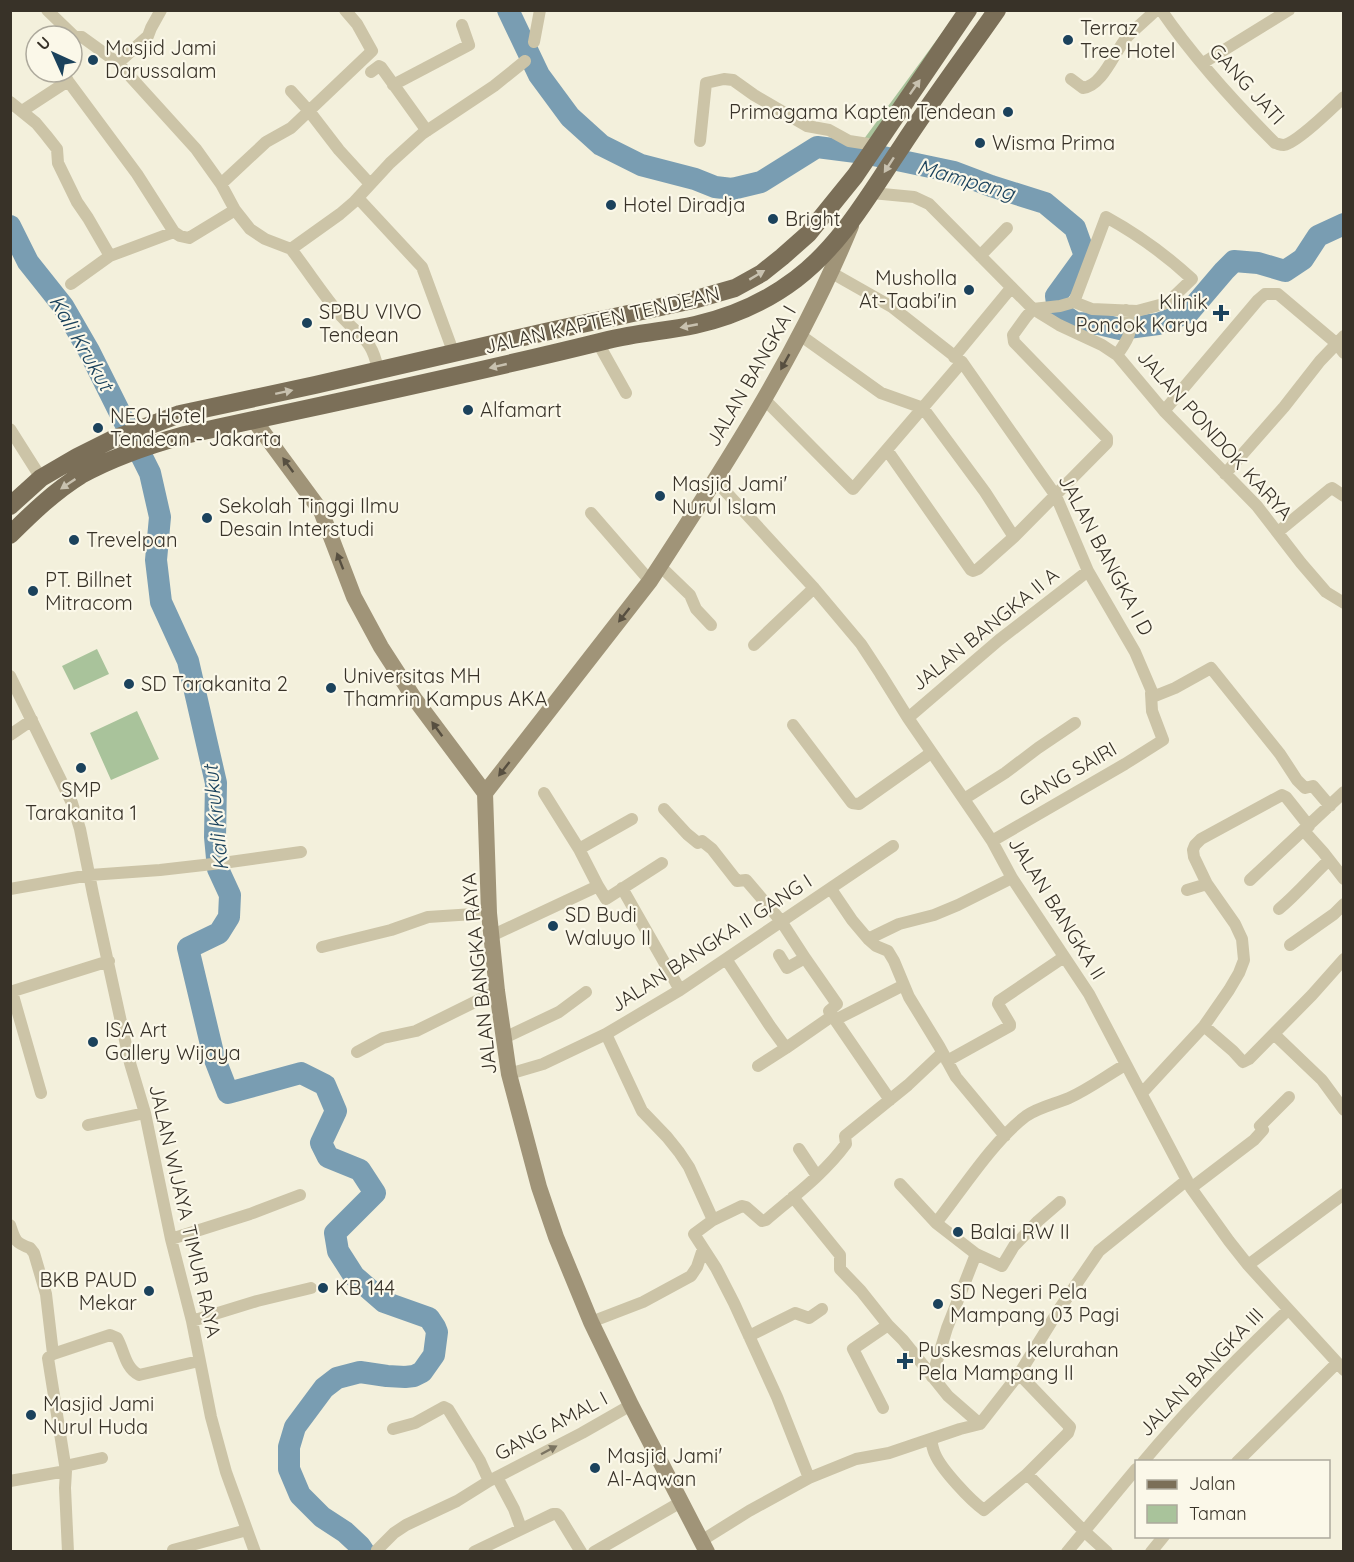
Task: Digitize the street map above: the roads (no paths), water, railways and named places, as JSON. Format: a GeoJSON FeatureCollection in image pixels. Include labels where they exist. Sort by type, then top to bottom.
{"type":"FeatureCollection","features":[{"type":"Feature","properties":{"kind":"main road","name":"JALAN KAPTEN TENDEAN"},"geometry":{"type":"LineString","coordinates":[[10,506],[40,478],[76,457],[111,440],[180,414],[693,300],[735,288],[762,273],[808,234],[855,176],[968,10]]}},
{"type":"Feature","properties":{"kind":"main road","name":"JALAN KAPTEN TENDEAN"},"geometry":{"type":"LineString","coordinates":[[10,535],[58,491],[82,475],[120,456],[154,444],[185,435],[378,394],[598,343],[711,321],[773,295],[796,279],[833,244],[856,215],[997,10]]}},
{"type":"Feature","properties":{"kind":"street"},"geometry":{"type":"LineString","coordinates":[[47,10],[60,24]]}},
{"type":"Feature","properties":{"kind":"street"},"geometry":{"type":"LineString","coordinates":[[118,63],[148,36],[160,10]]}},
{"type":"Feature","properties":{"kind":"street"},"geometry":{"type":"LineString","coordinates":[[221,184],[266,142],[291,128],[372,51],[357,24],[345,10]]}},
{"type":"Feature","properties":{"kind":"street"},"geometry":{"type":"LineString","coordinates":[[534,42],[540,10]]}},
{"type":"Feature","properties":{"kind":"street"},"geometry":{"type":"LineString","coordinates":[[1071,79],[1083,88],[1090,87],[1100,77],[1127,38],[1158,10]]}},
{"type":"Feature","properties":{"kind":"street","name":"GANG JATI"},"geometry":{"type":"LineString","coordinates":[[1158,10],[1191,52],[1278,145],[1286,144],[1305,131],[1344,98]]}},
{"type":"Feature","properties":{"kind":"street"},"geometry":{"type":"LineString","coordinates":[[1203,63],[1289,10]]}},
{"type":"Feature","properties":{"kind":"street"},"geometry":{"type":"LineString","coordinates":[[393,85],[469,45],[462,26]]}},
{"type":"Feature","properties":{"kind":"street"},"geometry":{"type":"LineString","coordinates":[[84,38],[118,63],[196,149],[221,184],[235,210],[250,229],[265,239],[291,249],[343,318],[370,344],[375,354],[378,370]]}},
{"type":"Feature","properties":{"kind":"street"},"geometry":{"type":"LineString","coordinates":[[291,249],[340,214],[414,141],[494,86],[525,61]]}},
{"type":"Feature","properties":{"kind":"street"},"geometry":{"type":"LineString","coordinates":[[371,72],[379,66],[427,131]]}},
{"type":"Feature","properties":{"kind":"street"},"geometry":{"type":"LineString","coordinates":[[700,141],[706,83],[724,78],[733,80],[807,126],[829,130],[849,141],[873,149]]}},
{"type":"Feature","properties":{"kind":"street"},"geometry":{"type":"LineString","coordinates":[[22,111],[56,84]]}},
{"type":"Feature","properties":{"kind":"street"},"geometry":{"type":"LineString","coordinates":[[72,84],[142,181],[174,232],[189,238],[235,210]]}},
{"type":"Feature","properties":{"kind":"street"},"geometry":{"type":"LineString","coordinates":[[291,90],[339,150],[370,184]]}},
{"type":"Feature","properties":{"kind":"street"},"geometry":{"type":"LineString","coordinates":[[10,102],[22,111],[57,149],[58,163],[77,202],[110,256]]}},
{"type":"Feature","properties":{"kind":"street","name":"JALAN PONDOK KARYA"},"geometry":{"type":"LineString","coordinates":[[874,189],[914,197],[929,204],[1033,309],[1117,355],[1164,411],[1257,506],[1326,592],[1344,603]]}},
{"type":"Feature","properties":{"kind":"street"},"geometry":{"type":"LineString","coordinates":[[358,198],[422,267],[454,354]]}},
{"type":"Feature","properties":{"kind":"street","name":"JALAN BANGKA I"},"geometry":{"type":"LineString","coordinates":[[485,793],[660,566],[765,399],[832,273],[856,215]]}},
{"type":"Feature","properties":{"kind":"street"},"geometry":{"type":"LineString","coordinates":[[887,450],[970,570],[978,568],[1056,496],[1108,441],[1014,342],[1013,335],[1026,317],[1033,309],[1074,302],[1092,309],[1128,316],[1137,311],[1167,303],[1192,279],[1133,232],[1106,217],[1074,302]]}},
{"type":"Feature","properties":{"kind":"street"},"geometry":{"type":"LineString","coordinates":[[980,256],[1007,228]]}},
{"type":"Feature","properties":{"kind":"street"},"geometry":{"type":"LineString","coordinates":[[71,284],[110,256],[174,232]]}},
{"type":"Feature","properties":{"kind":"street","name":"JALAN BANGKA I D"},"geometry":{"type":"LineString","coordinates":[[832,273],[892,307],[958,359],[1056,496],[1088,571],[1135,652],[1148,681],[1152,711],[1163,740]]}},
{"type":"Feature","properties":{"kind":"street"},"geometry":{"type":"LineString","coordinates":[[765,399],[853,489],[923,408],[1011,288]]}},
{"type":"Feature","properties":{"kind":"street"},"geometry":{"type":"LineString","coordinates":[[1164,411],[1265,294],[1278,294],[1341,344],[1320,362],[1225,474]]}},
{"type":"Feature","properties":{"kind":"street"},"geometry":{"type":"LineString","coordinates":[[1117,355],[1130,337],[1128,316]]}},
{"type":"Feature","properties":{"kind":"street"},"geometry":{"type":"LineString","coordinates":[[800,335],[881,393],[923,408],[985,492],[1014,537]]}},
{"type":"Feature","properties":{"kind":"street"},"geometry":{"type":"LineString","coordinates":[[598,343],[626,393]]}},
{"type":"Feature","properties":{"kind":"street"},"geometry":{"type":"LineString","coordinates":[[254,420],[321,511],[354,597],[381,647],[414,698],[485,793]]}},
{"type":"Feature","properties":{"kind":"street"},"geometry":{"type":"LineString","coordinates":[[10,429],[40,478]]}},
{"type":"Feature","properties":{"kind":"street","name":"JALAN BANGKA II"},"geometry":{"type":"LineString","coordinates":[[715,480],[814,588],[861,644],[931,753],[992,841],[1012,878],[1089,994],[1189,1184],[1223,1234],[1248,1265],[1340,1367]]}},
{"type":"Feature","properties":{"kind":"street"},"geometry":{"type":"LineString","coordinates":[[1278,532],[1330,489],[1344,496]]}},
{"type":"Feature","properties":{"kind":"street"},"geometry":{"type":"LineString","coordinates":[[591,513],[650,581]]}},
{"type":"Feature","properties":{"kind":"street"},"geometry":{"type":"LineString","coordinates":[[660,566],[690,595],[696,609],[711,625]]}},
{"type":"Feature","properties":{"kind":"street","name":"JALAN BANGKA II A"},"geometry":{"type":"LineString","coordinates":[[908,718],[999,640],[1088,571]]}},
{"type":"Feature","properties":{"kind":"street"},"geometry":{"type":"LineString","coordinates":[[754,645],[814,588]]}},
{"type":"Feature","properties":{"kind":"street"},"geometry":{"type":"LineString","coordinates":[[1151,693],[1155,696],[1175,688],[1211,668],[1270,741],[1297,780],[1305,788],[1313,786],[1330,806]]}},
{"type":"Feature","properties":{"kind":"street","name":"JALAN WIJAYA TIMUR RAYA"},"geometry":{"type":"LineString","coordinates":[[10,676],[72,803],[80,829],[130,1063],[145,1113],[219,1449],[255,1551]]}},
{"type":"Feature","properties":{"kind":"street"},"geometry":{"type":"LineString","coordinates":[[10,735],[32,720]]}},
{"type":"Feature","properties":{"kind":"street"},"geometry":{"type":"LineString","coordinates":[[964,799],[1075,723]]}},
{"type":"Feature","properties":{"kind":"street"},"geometry":{"type":"LineString","coordinates":[[793,724],[852,803],[856,805],[931,753]]}},
{"type":"Feature","properties":{"kind":"street","name":"GANG SAIRI"},"geometry":{"type":"LineString","coordinates":[[992,841],[1163,740]]}},
{"type":"Feature","properties":{"kind":"street"},"geometry":{"type":"LineString","coordinates":[[1250,880],[1344,792]]}},
{"type":"Feature","properties":{"kind":"street","name":"JALAN BANGKA RAYA"},"geometry":{"type":"LineString","coordinates":[[485,793],[489,913],[497,991],[509,1074],[539,1187],[556,1237],[591,1322],[704,1546]]}},
{"type":"Feature","properties":{"kind":"street"},"geometry":{"type":"LineString","coordinates":[[544,793],[606,898],[662,863]]}},
{"type":"Feature","properties":{"kind":"street"},"geometry":{"type":"LineString","coordinates":[[1142,1093],[1204,1026],[1229,990],[1245,960],[1242,939],[1235,924],[1207,884],[1194,857],[1195,845],[1201,839],[1282,795],[1286,797],[1344,879]]}},
{"type":"Feature","properties":{"kind":"street"},"geometry":{"type":"LineString","coordinates":[[664,809],[687,834],[698,843],[702,841],[712,849],[737,881],[746,880],[781,921],[837,1004],[829,1011],[890,1100]]}},
{"type":"Feature","properties":{"kind":"street"},"geometry":{"type":"LineString","coordinates":[[579,849],[632,819]]}},
{"type":"Feature","properties":{"kind":"street"},"geometry":{"type":"LineString","coordinates":[[831,889],[893,846]]}},
{"type":"Feature","properties":{"kind":"street"},"geometry":{"type":"LineString","coordinates":[[10,889],[90,875],[160,870],[301,852]]}},
{"type":"Feature","properties":{"kind":"street"},"geometry":{"type":"LineString","coordinates":[[1279,909],[1292,899],[1329,860]]}},
{"type":"Feature","properties":{"kind":"street"},"geometry":{"type":"LineString","coordinates":[[868,939],[899,924],[934,915],[958,905],[1012,878]]}},
{"type":"Feature","properties":{"kind":"street"},"geometry":{"type":"LineString","coordinates":[[1187,890],[1207,884]]}},
{"type":"Feature","properties":{"kind":"street"},"geometry":{"type":"LineString","coordinates":[[491,936],[598,886]]}},
{"type":"Feature","properties":{"kind":"street"},"geometry":{"type":"LineString","coordinates":[[622,888],[680,990]]}},
{"type":"Feature","properties":{"kind":"street","name":"JALAN BANGKA II GANG I"},"geometry":{"type":"LineString","coordinates":[[509,1074],[543,1064],[606,1034],[680,990],[831,889],[868,939],[876,946],[888,951],[909,996],[956,1077],[1005,1136]]}},
{"type":"Feature","properties":{"kind":"street"},"geometry":{"type":"LineString","coordinates":[[1290,945],[1334,914],[1344,904]]}},
{"type":"Feature","properties":{"kind":"street"},"geometry":{"type":"LineString","coordinates":[[322,947],[391,930],[428,917],[489,913]]}},
{"type":"Feature","properties":{"kind":"street"},"geometry":{"type":"LineString","coordinates":[[778,955],[787,968],[805,958]]}},
{"type":"Feature","properties":{"kind":"street"},"geometry":{"type":"LineString","coordinates":[[809,1478],[772,1386],[716,1268],[694,1234],[712,1220],[742,1206],[762,1221],[766,1220],[838,1155],[846,1144],[845,1136],[890,1100],[945,1057],[1010,1026],[998,1004],[999,1001],[1064,957]]}},
{"type":"Feature","properties":{"kind":"street"},"geometry":{"type":"LineString","coordinates":[[726,959],[786,1047]]}},
{"type":"Feature","properties":{"kind":"street"},"geometry":{"type":"LineString","coordinates":[[1204,1026],[1243,1062],[1274,1034],[1344,959]]}},
{"type":"Feature","properties":{"kind":"street"},"geometry":{"type":"LineString","coordinates":[[41,1094],[11,992],[109,961]]}},
{"type":"Feature","properties":{"kind":"street"},"geometry":{"type":"LineString","coordinates":[[758,1066],[834,1018],[904,985]]}},
{"type":"Feature","properties":{"kind":"street"},"geometry":{"type":"LineString","coordinates":[[357,1052],[383,1038],[416,1031],[497,991]]}},
{"type":"Feature","properties":{"kind":"street"},"geometry":{"type":"LineString","coordinates":[[504,1038],[559,1012],[586,992]]}},
{"type":"Feature","properties":{"kind":"street"},"geometry":{"type":"LineString","coordinates":[[606,1034],[642,1111],[679,1152],[712,1220]]}},
{"type":"Feature","properties":{"kind":"street"},"geometry":{"type":"LineString","coordinates":[[1274,1034],[1322,1080],[1344,1110]]}},
{"type":"Feature","properties":{"kind":"street"},"geometry":{"type":"LineString","coordinates":[[936,1223],[1005,1136],[1029,1114],[1082,1091],[1125,1065]]}},
{"type":"Feature","properties":{"kind":"street"},"geometry":{"type":"LineString","coordinates":[[704,1546],[749,1511],[809,1478],[856,1460],[889,1453],[980,1424],[1019,1374],[1099,1251],[1189,1184],[1254,1140],[1263,1130],[1260,1126],[1289,1097]]}},
{"type":"Feature","properties":{"kind":"street"},"geometry":{"type":"LineString","coordinates":[[88,1125],[145,1113]]}},
{"type":"Feature","properties":{"kind":"street"},"geometry":{"type":"LineString","coordinates":[[799,1149],[817,1176]]}},
{"type":"Feature","properties":{"kind":"street"},"geometry":{"type":"LineString","coordinates":[[900,1184],[936,1223],[976,1254],[1002,1266],[1014,1246],[1060,1202]]}},
{"type":"Feature","properties":{"kind":"street"},"geometry":{"type":"LineString","coordinates":[[1248,1265],[1344,1194]]}},
{"type":"Feature","properties":{"kind":"street"},"geometry":{"type":"LineString","coordinates":[[171,1239],[250,1214],[300,1195]]}},
{"type":"Feature","properties":{"kind":"street"},"geometry":{"type":"LineString","coordinates":[[794,1197],[840,1255],[840,1269],[861,1290],[948,1396],[980,1424]]}},
{"type":"Feature","properties":{"kind":"street"},"geometry":{"type":"LineString","coordinates":[[10,1225],[19,1245],[30,1248],[33,1253],[46,1294],[53,1354]]}},
{"type":"Feature","properties":{"kind":"street"},"geometry":{"type":"LineString","coordinates":[[591,1322],[643,1302],[691,1276],[697,1267],[703,1249]]}},
{"type":"Feature","properties":{"kind":"street"},"geometry":{"type":"LineString","coordinates":[[932,1377],[947,1328],[976,1254]]}},
{"type":"Feature","properties":{"kind":"street"},"geometry":{"type":"LineString","coordinates":[[192,1321],[311,1288]]}},
{"type":"Feature","properties":{"kind":"street"},"geometry":{"type":"LineString","coordinates":[[748,1336],[795,1313],[809,1318],[822,1309]]}},
{"type":"Feature","properties":{"kind":"street","name":"JALAN BANGKA III"},"geometry":{"type":"LineString","coordinates":[[1144,1460],[1223,1374],[1288,1310]]}},
{"type":"Feature","properties":{"kind":"street"},"geometry":{"type":"LineString","coordinates":[[884,1408],[854,1349],[888,1325]]}},
{"type":"Feature","properties":{"kind":"street"},"geometry":{"type":"LineString","coordinates":[[68,1551],[65,1469],[48,1358],[53,1354],[110,1335],[117,1338],[125,1358],[139,1375],[200,1361]]}},
{"type":"Feature","properties":{"kind":"street"},"geometry":{"type":"LineString","coordinates":[[1238,1460],[1340,1367]]}},
{"type":"Feature","properties":{"kind":"street"},"geometry":{"type":"LineString","coordinates":[[931,1440],[935,1455],[943,1467],[984,1510],[1027,1474],[1068,1433],[1070,1427],[1019,1374]]}},
{"type":"Feature","properties":{"kind":"street","name":"GANG AMAL I"},"geometry":{"type":"LineString","coordinates":[[377,1551],[394,1533],[406,1525],[457,1501],[493,1479],[631,1405]]}},
{"type":"Feature","properties":{"kind":"street","name":"GANG AMAL I"},"geometry":{"type":"LineString","coordinates":[[393,1429],[415,1423],[444,1407],[448,1409],[493,1479]]}},
{"type":"Feature","properties":{"kind":"street"},"geometry":{"type":"LineString","coordinates":[[10,1481],[102,1458]]}},
{"type":"Feature","properties":{"kind":"street"},"geometry":{"type":"LineString","coordinates":[[1067,1551],[1135,1471]]}},
{"type":"Feature","properties":{"kind":"street"},"geometry":{"type":"LineString","coordinates":[[1027,1474],[1107,1551]]}},
{"type":"Feature","properties":{"kind":"street"},"geometry":{"type":"LineString","coordinates":[[493,1479],[514,1509],[521,1528]]}},
{"type":"Feature","properties":{"kind":"street"},"geometry":{"type":"LineString","coordinates":[[594,1551],[681,1502]]}},
{"type":"Feature","properties":{"kind":"street"},"geometry":{"type":"LineString","coordinates":[[474,1551],[553,1514],[557,1514],[567,1527],[581,1551]]}},
{"type":"Feature","properties":{"kind":"street"},"geometry":{"type":"LineString","coordinates":[[173,1550],[247,1530]]}},
{"type":"Feature","properties":{"kind":"street"},"geometry":{"type":"LineString","coordinates":[[1151,1551],[1162,1538]]}},
{"type":"Feature","properties":{"kind":"waterway","name":"Mampang"},"geometry":{"type":"LineString","coordinates":[[508,10],[539,75],[570,117],[601,145],[641,165],[695,179],[715,187],[732,189],[761,182],[817,147],[864,153],[954,172],[1045,203],[1075,228],[1085,256],[1056,296],[1058,311],[1075,323],[1099,324],[1120,329],[1158,324],[1189,312],[1234,261],[1258,263],[1285,271],[1303,259],[1318,236],[1344,224]]}},
{"type":"Feature","properties":{"kind":"waterway","name":"Kali Krukut"},"geometry":{"type":"LineString","coordinates":[[10,226],[28,262],[63,306],[89,351],[150,473],[160,517],[156,560],[161,602],[188,661],[216,783],[215,837],[218,869],[230,895],[229,917],[219,933],[188,948],[214,1057],[228,1093],[301,1073],[325,1085],[336,1111],[321,1143],[328,1157],[360,1170],[375,1193],[335,1233],[338,1251],[354,1276],[384,1302],[429,1318],[437,1332],[434,1355],[422,1372],[405,1377],[360,1372],[337,1378],[324,1388],[295,1427],[289,1447],[289,1469],[300,1495],[322,1517],[345,1532],[364,1552]]}},
{"type":"Feature","properties":{"kind":"place","name":"Terraz Tree Hotel"},"geometry":{"type":"Point","coordinates":[1068,40]}},
{"type":"Feature","properties":{"kind":"place","name":"Masjid Jami Darussalam"},"geometry":{"type":"Point","coordinates":[93,60]}},
{"type":"Feature","properties":{"kind":"place","name":"Primagama Kapten Tendean"},"geometry":{"type":"Point","coordinates":[1008,112]}},
{"type":"Feature","properties":{"kind":"place","name":"Wisma Prima"},"geometry":{"type":"Point","coordinates":[980,143]}},
{"type":"Feature","properties":{"kind":"place","name":"Hotel Diradja"},"geometry":{"type":"Point","coordinates":[611,205]}},
{"type":"Feature","properties":{"kind":"place","name":"Bright"},"geometry":{"type":"Point","coordinates":[773,219]}},
{"type":"Feature","properties":{"kind":"place","name":"Musholla At-Taabi'in"},"geometry":{"type":"Point","coordinates":[969,290]}},
{"type":"Feature","properties":{"kind":"place","name":"Klinik Pondok Karya"},"geometry":{"type":"Point","coordinates":[1221,313]}},
{"type":"Feature","properties":{"kind":"place","name":"SPBU VIVO Tendean"},"geometry":{"type":"Point","coordinates":[307,323]}},
{"type":"Feature","properties":{"kind":"place","name":"Alfamart"},"geometry":{"type":"Point","coordinates":[468,410]}},
{"type":"Feature","properties":{"kind":"place","name":"NEO Hotel Tendean - Jakarta"},"geometry":{"type":"Point","coordinates":[98,428]}},
{"type":"Feature","properties":{"kind":"place","name":"Masjid Jami' Nurul Islam"},"geometry":{"type":"Point","coordinates":[660,496]}},
{"type":"Feature","properties":{"kind":"place","name":"Sekolah Tinggi Ilmu Desain Interstudi"},"geometry":{"type":"Point","coordinates":[207,518]}},
{"type":"Feature","properties":{"kind":"place","name":"Trevelpan"},"geometry":{"type":"Point","coordinates":[74,540]}},
{"type":"Feature","properties":{"kind":"place","name":"PT. Billnet Mitracom"},"geometry":{"type":"Point","coordinates":[33,591]}},
{"type":"Feature","properties":{"kind":"place","name":"SD Tarakanita 2"},"geometry":{"type":"Point","coordinates":[129,684]}},
{"type":"Feature","properties":{"kind":"place","name":"Universitas MH Thamrin Kampus AKA"},"geometry":{"type":"Point","coordinates":[331,688]}},
{"type":"Feature","properties":{"kind":"place","name":"SMP Tarakanita 1"},"geometry":{"type":"Point","coordinates":[81,768]}},
{"type":"Feature","properties":{"kind":"place","name":"SD Budi Waluyo II"},"geometry":{"type":"Point","coordinates":[553,926]}},
{"type":"Feature","properties":{"kind":"place","name":"ISA Art Gallery Wijaya"},"geometry":{"type":"Point","coordinates":[93,1042]}},
{"type":"Feature","properties":{"kind":"place","name":"Balai RW II"},"geometry":{"type":"Point","coordinates":[958,1232]}},
{"type":"Feature","properties":{"kind":"place","name":"KB 144"},"geometry":{"type":"Point","coordinates":[323,1288]}},
{"type":"Feature","properties":{"kind":"place","name":"BKB PAUD Mekar"},"geometry":{"type":"Point","coordinates":[149,1291]}},
{"type":"Feature","properties":{"kind":"place","name":"SD Negeri Pela Mampang 03 Pagi"},"geometry":{"type":"Point","coordinates":[938,1304]}},
{"type":"Feature","properties":{"kind":"place","name":"Puskesmas kelurahan Pela Mampang II"},"geometry":{"type":"Point","coordinates":[905,1361]}},
{"type":"Feature","properties":{"kind":"place","name":"Masjid Jami Nurul Huda"},"geometry":{"type":"Point","coordinates":[31,1415]}},
{"type":"Feature","properties":{"kind":"place","name":"Masjid Jami' Al-Aqwan"},"geometry":{"type":"Point","coordinates":[595,1468]}}]}
